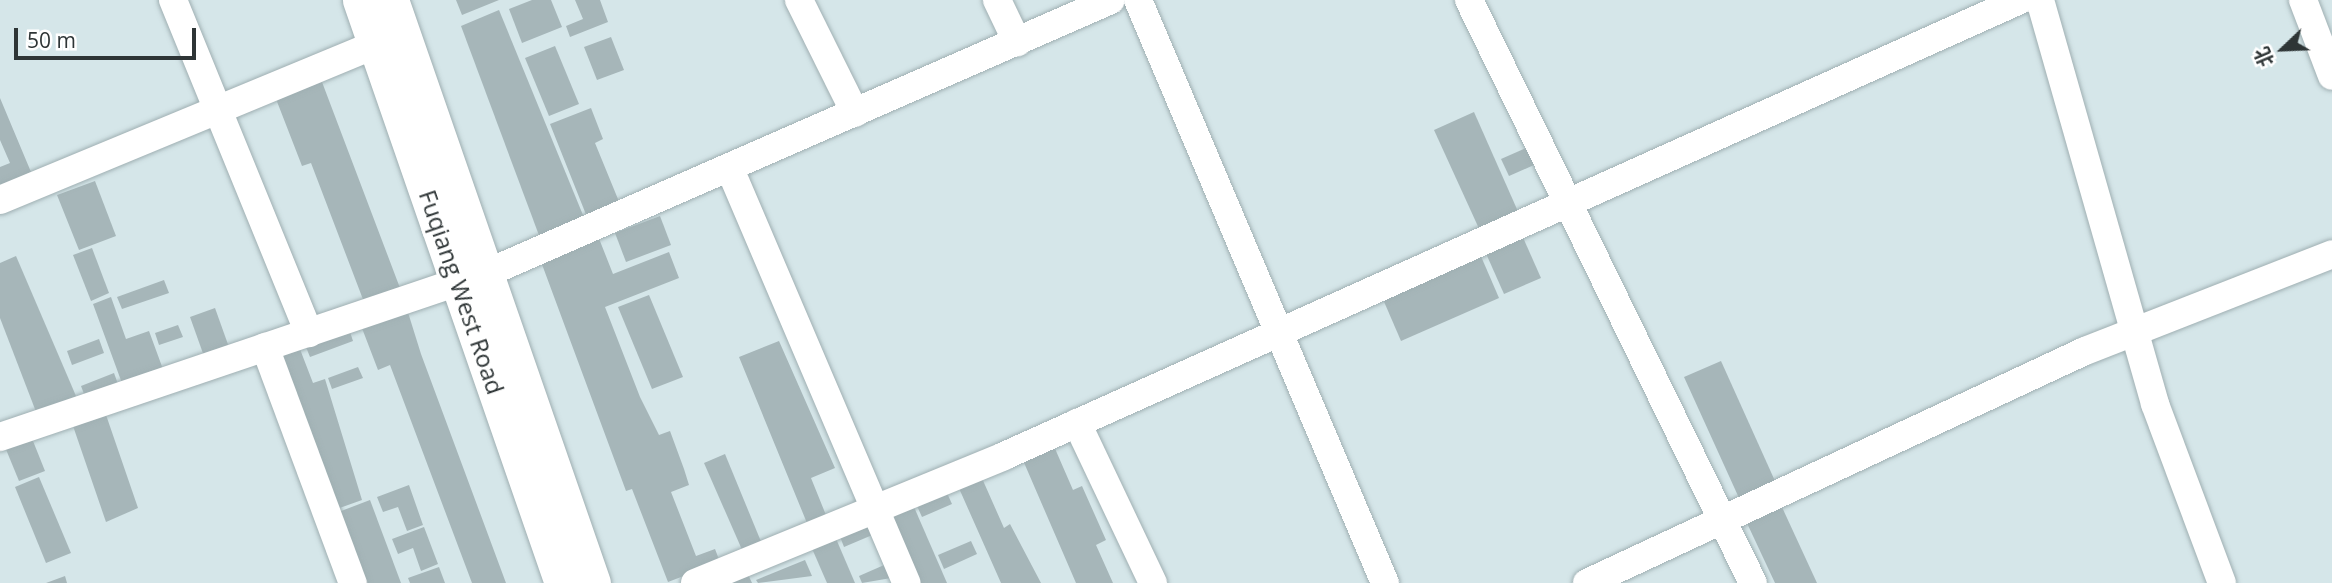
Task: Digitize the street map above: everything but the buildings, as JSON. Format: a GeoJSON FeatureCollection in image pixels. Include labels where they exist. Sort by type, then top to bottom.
{"type":"FeatureCollection","features":[{"type":"Feature","properties":{"kind":"main road","name":"Fuqiang West Road"},"geometry":{"type":"LineString","coordinates":[[361,0],[376,44],[592,583]]}},
{"type":"Feature","properties":{"kind":"main road","name":"Fuqiang West Road"},"geometry":{"type":"LineString","coordinates":[[390,0],[563,583]]}},
{"type":"Feature","properties":{"kind":"street"},"geometry":{"type":"LineString","coordinates":[[173,0],[309,333]]}},
{"type":"Feature","properties":{"kind":"street"},"geometry":{"type":"LineString","coordinates":[[799,0],[855,113]]}},
{"type":"Feature","properties":{"kind":"street"},"geometry":{"type":"LineString","coordinates":[[998,0],[1017,42]]}},
{"type":"Feature","properties":{"kind":"street"},"geometry":{"type":"LineString","coordinates":[[0,437],[472,278],[730,169],[1111,0]]}},
{"type":"Feature","properties":{"kind":"street"},"geometry":{"type":"LineString","coordinates":[[1138,0],[1385,583]]}},
{"type":"Feature","properties":{"kind":"street"},"geometry":{"type":"LineString","coordinates":[[1469,0],[1753,583]]}},
{"type":"Feature","properties":{"kind":"street"},"geometry":{"type":"LineString","coordinates":[[695,583],[1077,423],[2020,0]]}},
{"type":"Feature","properties":{"kind":"street"},"geometry":{"type":"LineString","coordinates":[[2040,0],[2134,331],[2222,583]]}},
{"type":"Feature","properties":{"kind":"street"},"geometry":{"type":"LineString","coordinates":[[2303,0],[2332,76]]}},
{"type":"Feature","properties":{"kind":"street"},"geometry":{"type":"LineString","coordinates":[[0,200],[219,113],[376,44]]}},
{"type":"Feature","properties":{"kind":"street"},"geometry":{"type":"LineString","coordinates":[[730,169],[907,583]]}},
{"type":"Feature","properties":{"kind":"street"},"geometry":{"type":"LineString","coordinates":[[1587,583],[2134,331],[2332,254]]}},
{"type":"Feature","properties":{"kind":"street"},"geometry":{"type":"LineString","coordinates":[[265,347],[353,583]]}},
{"type":"Feature","properties":{"kind":"street"},"geometry":{"type":"LineString","coordinates":[[1077,423],[1153,583]]}}]}
